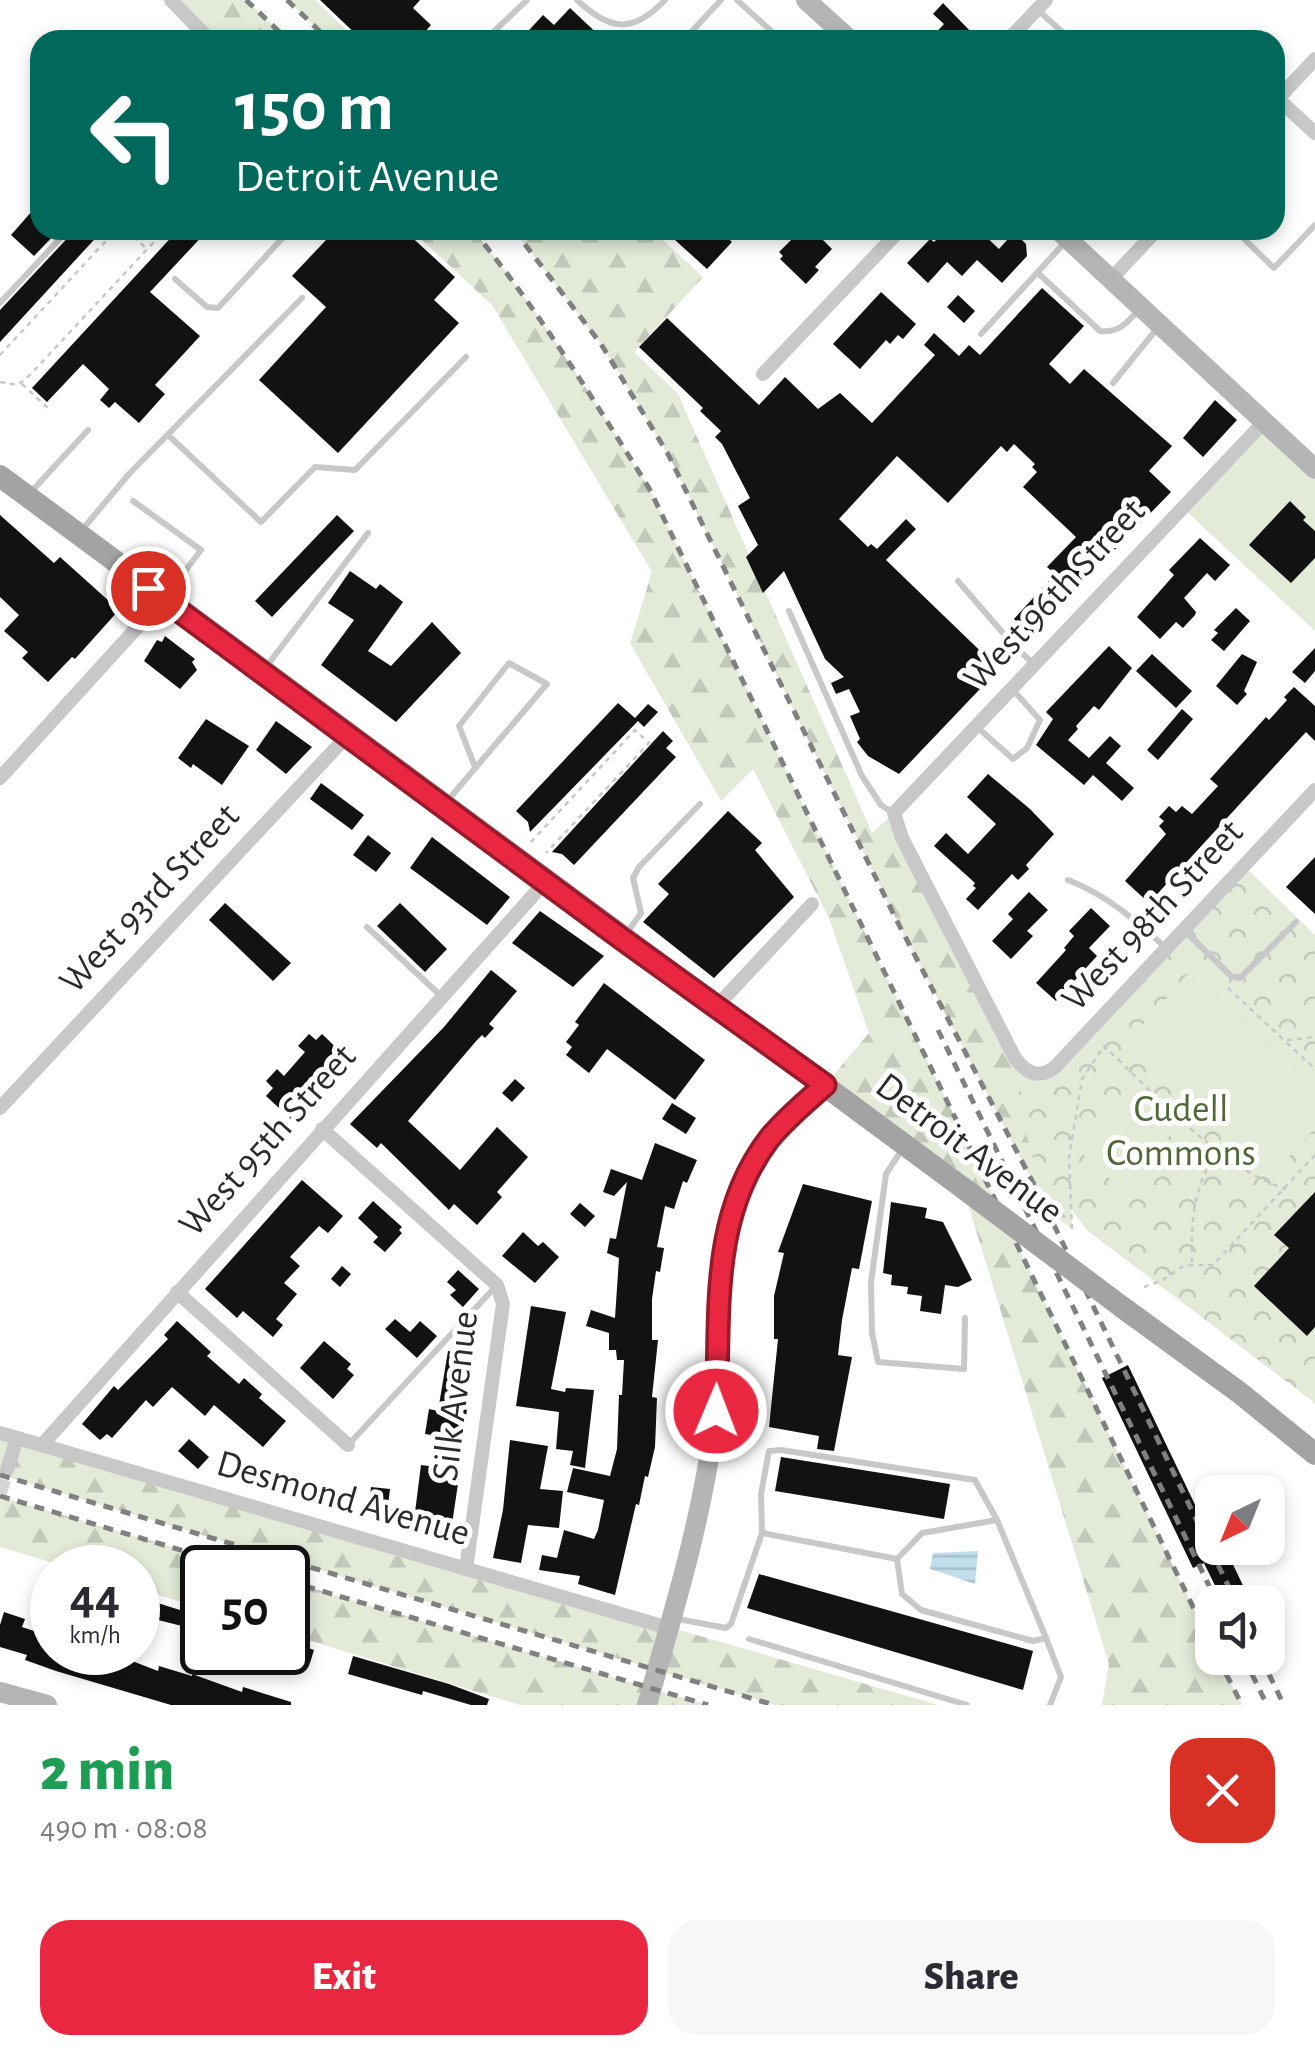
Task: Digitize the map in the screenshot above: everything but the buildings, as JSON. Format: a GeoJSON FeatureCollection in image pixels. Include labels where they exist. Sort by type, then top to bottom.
{"type":"FeatureCollection","features":[{"type":"Feature","properties":{"kind":"main road"},"geometry":{"type":"LineString","coordinates":[[806,0],[839,30]]}},
{"type":"Feature","properties":{"kind":"main road"},"geometry":{"type":"LineString","coordinates":[[1068,240],[1315,469]]}},
{"type":"Feature","properties":{"kind":"main road","name":"Detroit Avenue"},"geometry":{"type":"LineString","coordinates":[[0,476],[1240,1393],[1315,1454]]}},
{"type":"Feature","properties":{"kind":"main road"},"geometry":{"type":"LineString","coordinates":[[647,1705],[690,1548],[712,1442],[717,1393],[717,1302],[728,1232],[745,1182],[761,1151],[825,1085]]}},
{"type":"Feature","properties":{"kind":"main road"},"geometry":{"type":"LineString","coordinates":[[0,1692],[48,1705]]}},
{"type":"Feature","properties":{"kind":"street"},"geometry":{"type":"LineString","coordinates":[[171,0],[200,30]]}},
{"type":"Feature","properties":{"kind":"street"},"geometry":{"type":"LineString","coordinates":[[1017,30],[1041,5]]}},
{"type":"Feature","properties":{"kind":"street"},"geometry":{"type":"LineString","coordinates":[[1285,91],[1315,59]]}},
{"type":"Feature","properties":{"kind":"street"},"geometry":{"type":"LineString","coordinates":[[1285,108],[1315,133]]}},
{"type":"Feature","properties":{"kind":"street"},"geometry":{"type":"LineString","coordinates":[[763,374],[890,240]]}},
{"type":"Feature","properties":{"kind":"street"},"geometry":{"type":"LineString","coordinates":[[1111,279],[1147,240]]}},
{"type":"Feature","properties":{"kind":"street","name":"West 96th Street"},"geometry":{"type":"LineString","coordinates":[[894,814],[1264,422]]}},
{"type":"Feature","properties":{"kind":"street"},"geometry":{"type":"LineString","coordinates":[[0,778],[163,600]]}},
{"type":"Feature","properties":{"kind":"street","name":"West 93rd Street"},"geometry":{"type":"LineString","coordinates":[[0,1108],[348,734]]}},
{"type":"Feature","properties":{"kind":"street","name":"West 98th Street"},"geometry":{"type":"LineString","coordinates":[[894,814],[902,838],[1015,1058],[1033,1074],[1044,1075],[1056,1068],[1315,790]]}},
{"type":"Feature","properties":{"kind":"street","name":"West 95th Street"},"geometry":{"type":"LineString","coordinates":[[42,1446],[545,882]]}},
{"type":"Feature","properties":{"kind":"street"},"geometry":{"type":"LineString","coordinates":[[716,1007],[812,904]]}},
{"type":"Feature","properties":{"kind":"street","name":"Silk Avenue"},"geometry":{"type":"LineString","coordinates":[[322,1130],[497,1285],[503,1304],[466,1569]]}},
{"type":"Feature","properties":{"kind":"street"},"geometry":{"type":"LineString","coordinates":[[177,1292],[348,1445]]}},
{"type":"Feature","properties":{"kind":"street","name":"Desmond Avenue"},"geometry":{"type":"LineString","coordinates":[[0,1434],[466,1569],[670,1623]]}},
{"type":"Feature","properties":{"kind":"street"},"geometry":{"type":"LineString","coordinates":[[8,1470],[17,1438]]}},
{"type":"Feature","properties":{"kind":"lane"},"geometry":{"type":"LineString","coordinates":[[496,30],[527,0]]}},
{"type":"Feature","properties":{"kind":"lane"},"geometry":{"type":"LineString","coordinates":[[576,0],[598,18],[628,25],[642,20],[665,0]]}},
{"type":"Feature","properties":{"kind":"lane"},"geometry":{"type":"LineString","coordinates":[[693,30],[721,0]]}},
{"type":"Feature","properties":{"kind":"lane"},"geometry":{"type":"LineString","coordinates":[[737,0],[770,30]]}},
{"type":"Feature","properties":{"kind":"lane"},"geometry":{"type":"LineString","coordinates":[[1041,5],[1062,30]]}},
{"type":"Feature","properties":{"kind":"lane"},"geometry":{"type":"LineString","coordinates":[[1246,240],[1274,268],[1315,225]]}},
{"type":"Feature","properties":{"kind":"lane"},"geometry":{"type":"LineString","coordinates":[[0,304],[59,240]]}},
{"type":"Feature","properties":{"kind":"lane"},"geometry":{"type":"LineString","coordinates":[[175,279],[207,307],[218,308],[281,240]]}},
{"type":"Feature","properties":{"kind":"lane"},"geometry":{"type":"LineString","coordinates":[[981,334],[1038,273],[1060,240]]}},
{"type":"Feature","properties":{"kind":"lane"},"geometry":{"type":"LineString","coordinates":[[1038,273],[1100,331],[1112,332],[1124,326],[1141,307]]}},
{"type":"Feature","properties":{"kind":"lane"},"geometry":{"type":"LineString","coordinates":[[78,535],[129,474],[302,298]]}},
{"type":"Feature","properties":{"kind":"lane"},"geometry":{"type":"LineString","coordinates":[[1113,383],[1160,325]]}},
{"type":"Feature","properties":{"kind":"lane"},"geometry":{"type":"LineString","coordinates":[[168,435],[262,522],[315,467],[355,470],[466,357]]}},
{"type":"Feature","properties":{"kind":"lane"},"geometry":{"type":"LineString","coordinates":[[27,497],[88,430]]}},
{"type":"Feature","properties":{"kind":"lane"},"geometry":{"type":"LineString","coordinates":[[133,501],[201,550],[163,600]]}},
{"type":"Feature","properties":{"kind":"lane"},"geometry":{"type":"LineString","coordinates":[[262,672],[368,532]]}},
{"type":"Feature","properties":{"kind":"lane"},"geometry":{"type":"LineString","coordinates":[[958,581],[1014,646],[1035,664]]}},
{"type":"Feature","properties":{"kind":"lane"},"geometry":{"type":"LineString","coordinates":[[789,611],[862,776],[881,805],[894,814]]}},
{"type":"Feature","properties":{"kind":"lane"},"geometry":{"type":"LineString","coordinates":[[444,806],[547,684],[509,663],[459,726],[475,767]]}},
{"type":"Feature","properties":{"kind":"lane"},"geometry":{"type":"LineString","coordinates":[[976,726],[1013,759],[1026,748],[1040,720],[1012,689]]}},
{"type":"Feature","properties":{"kind":"lane"},"geometry":{"type":"LineString","coordinates":[[622,939],[641,912],[634,878],[639,867],[700,804]]}},
{"type":"Feature","properties":{"kind":"lane"},"geometry":{"type":"LineString","coordinates":[[1068,880],[1115,904],[1167,949]]}},
{"type":"Feature","properties":{"kind":"lane"},"geometry":{"type":"LineString","coordinates":[[1184,930],[1232,977],[1240,978],[1296,922]]}},
{"type":"Feature","properties":{"kind":"lane"},"geometry":{"type":"LineString","coordinates":[[367,927],[442,997]]}},
{"type":"Feature","properties":{"kind":"lane"},"geometry":{"type":"LineString","coordinates":[[905,1145],[886,1174],[871,1282],[872,1333],[878,1362],[964,1369],[965,1318]]}},
{"type":"Feature","properties":{"kind":"lane"},"geometry":{"type":"LineString","coordinates":[[348,1445],[497,1285]]}},
{"type":"Feature","properties":{"kind":"lane"},"geometry":{"type":"LineString","coordinates":[[670,1623],[726,1628],[731,1624],[762,1533],[761,1494],[769,1451],[975,1480],[997,1520],[1060,1677],[1050,1705]]}},
{"type":"Feature","properties":{"kind":"lane"},"geometry":{"type":"LineString","coordinates":[[897,1559],[922,1533],[997,1520]]}},
{"type":"Feature","properties":{"kind":"lane"},"geometry":{"type":"LineString","coordinates":[[762,1533],[897,1559]]}},
{"type":"Feature","properties":{"kind":"lane"},"geometry":{"type":"LineString","coordinates":[[897,1559],[902,1594],[922,1610],[1033,1641],[1046,1638]]}},
{"type":"Feature","properties":{"kind":"lane"},"geometry":{"type":"LineString","coordinates":[[749,1640],[967,1705]]}},
{"type":"Feature","properties":{"kind":"path"},"geometry":{"type":"LineString","coordinates":[[0,355],[107,240]]}},
{"type":"Feature","properties":{"kind":"path"},"geometry":{"type":"LineString","coordinates":[[137,240],[147,249]]}},
{"type":"Feature","properties":{"kind":"path"},"geometry":{"type":"LineString","coordinates":[[0,380],[18,386],[156,240]]}},
{"type":"Feature","properties":{"kind":"path"},"geometry":{"type":"LineString","coordinates":[[20,383],[50,410]]}},
{"type":"Feature","properties":{"kind":"path"},"geometry":{"type":"LineString","coordinates":[[530,843],[636,730],[649,743],[545,854]]}},
{"type":"Feature","properties":{"kind":"path"},"geometry":{"type":"LineString","coordinates":[[1217,978],[1315,1069]]}},
{"type":"Feature","properties":{"kind":"path"},"geometry":{"type":"LineString","coordinates":[[1284,1040],[1315,1037]]}},
{"type":"Feature","properties":{"kind":"path"},"geometry":{"type":"LineString","coordinates":[[1072,1229],[1069,1158],[1082,1079],[1104,1046],[1219,1151],[1260,1180],[1286,1188]]}},
{"type":"Feature","properties":{"kind":"path"},"geometry":{"type":"LineString","coordinates":[[1192,1265],[1191,1222],[1203,1170],[1219,1151]]}},
{"type":"Feature","properties":{"kind":"path"},"geometry":{"type":"LineString","coordinates":[[1144,1287],[1186,1264],[1213,1265],[1315,1156]]}},
{"type":"Feature","properties":{"kind":"green space"},"geometry":{"type":"Polygon","coordinates":[[[171,0],[246,0],[278,30],[200,30],[171,0]]]}},
{"type":"Feature","properties":{"kind":"green space"},"geometry":{"type":"Polygon","coordinates":[[[287,0],[315,0],[346,30],[318,30],[287,0]]]}},
{"type":"Feature","properties":{"kind":"green space"},"geometry":{"type":"Polygon","coordinates":[[[422,240],[481,240],[543,324],[649,488],[1195,1611],[1195,1675],[1227,1675],[1242,1705],[1102,1705],[1109,1664],[963,1188],[825,1085],[869,1033],[829,918],[753,769],[721,801],[630,643],[652,572],[492,305],[422,240]]]}},
{"type":"Feature","properties":{"kind":"green space"},"geometry":{"type":"Polygon","coordinates":[[[522,240],[663,240],[703,277],[634,352],[678,394],[872,833],[894,813],[1015,1058],[1033,1074],[1069,1158],[1072,1229],[1048,1211],[896,919],[668,454],[601,344],[522,240]]]}},
{"type":"Feature","properties":{"kind":"green space"},"geometry":{"type":"Polygon","coordinates":[[[1264,422],[1315,469],[1315,631],[1183,508],[1264,422]]]}},
{"type":"Feature","properties":{"kind":"green space","name":"Cudell Commons"},"geometry":{"type":"Polygon","coordinates":[[[1244,866],[1315,935],[1315,1403],[1088,1231],[1034,1162],[1016,1096],[1033,1074],[1045,1075],[1244,866]]]}},
{"type":"Feature","properties":{"kind":"green space"},"geometry":{"type":"Polygon","coordinates":[[[1189,973],[1315,1086],[1315,1128],[1273,1175],[1126,1044],[1189,973]]]}},
{"type":"Feature","properties":{"kind":"green space"},"geometry":{"type":"Polygon","coordinates":[[[1135,1085],[1180,1124],[1153,1155],[1108,1115],[1135,1085]]]}},
{"type":"Feature","properties":{"kind":"green space"},"geometry":{"type":"Polygon","coordinates":[[[1103,1119],[1148,1158],[1121,1189],[1077,1149],[1103,1119]]]}},
{"type":"Feature","properties":{"kind":"green space"},"geometry":{"type":"Polygon","coordinates":[[[0,1433],[938,1705],[774,1705],[310,1567],[310,1545],[236,1545],[0,1475],[0,1433]]]}},
{"type":"Feature","properties":{"kind":"green space"},"geometry":{"type":"Polygon","coordinates":[[[0,1496],[180,1549],[180,1601],[160,1596],[160,1545],[30,1545],[30,1556],[0,1547],[0,1496]]]}},
{"type":"Feature","properties":{"kind":"green space"},"geometry":{"type":"Polygon","coordinates":[[[310,1587],[708,1705],[520,1705],[310,1641],[310,1587]]]}},
{"type":"Feature","properties":{"kind":"water"},"geometry":{"type":"Polygon","coordinates":[[[978,1551],[975,1584],[930,1569],[933,1553],[978,1551]]]}},
{"type":"Feature","properties":{"kind":"tunnel"},"geometry":{"type":"LineString","coordinates":[[0,1493],[7,1470]]}},
{"type":"Feature","properties":{"kind":"railway"},"geometry":{"type":"LineString","coordinates":[[246,0],[278,30]]}},
{"type":"Feature","properties":{"kind":"railway"},"geometry":{"type":"LineString","coordinates":[[287,0],[318,30]]}},
{"type":"Feature","properties":{"kind":"railway"},"geometry":{"type":"LineString","coordinates":[[481,240],[543,324],[649,488],[1195,1611]]}},
{"type":"Feature","properties":{"kind":"railway"},"geometry":{"type":"LineString","coordinates":[[522,240],[601,344],[668,454],[896,919],[1041,1198],[1228,1585]]}},
{"type":"Feature","properties":{"kind":"railway"},"geometry":{"type":"LineString","coordinates":[[938,1030],[1209,1585]]}},
{"type":"Feature","properties":{"kind":"railway"},"geometry":{"type":"LineString","coordinates":[[0,1475],[774,1705]]}},
{"type":"Feature","properties":{"kind":"railway"},"geometry":{"type":"LineString","coordinates":[[0,1496],[180,1550]]}},
{"type":"Feature","properties":{"kind":"railway"},"geometry":{"type":"LineString","coordinates":[[310,1587],[708,1705]]}},
{"type":"Feature","properties":{"kind":"railway"},"geometry":{"type":"LineString","coordinates":[[1227,1675],[1242,1705]]}},
{"type":"Feature","properties":{"kind":"railway"},"geometry":{"type":"LineString","coordinates":[[1252,1675],[1267,1705]]}},
{"type":"Feature","properties":{"kind":"railway"},"geometry":{"type":"LineString","coordinates":[[1269,1675],[1284,1705]]}},
{"type":"Feature","properties":{"kind":"route"},"geometry":{"type":"LineString","coordinates":[[148,588],[825,1085],[768,1141],[735,1208],[718,1283],[716,1411]]}}]}
